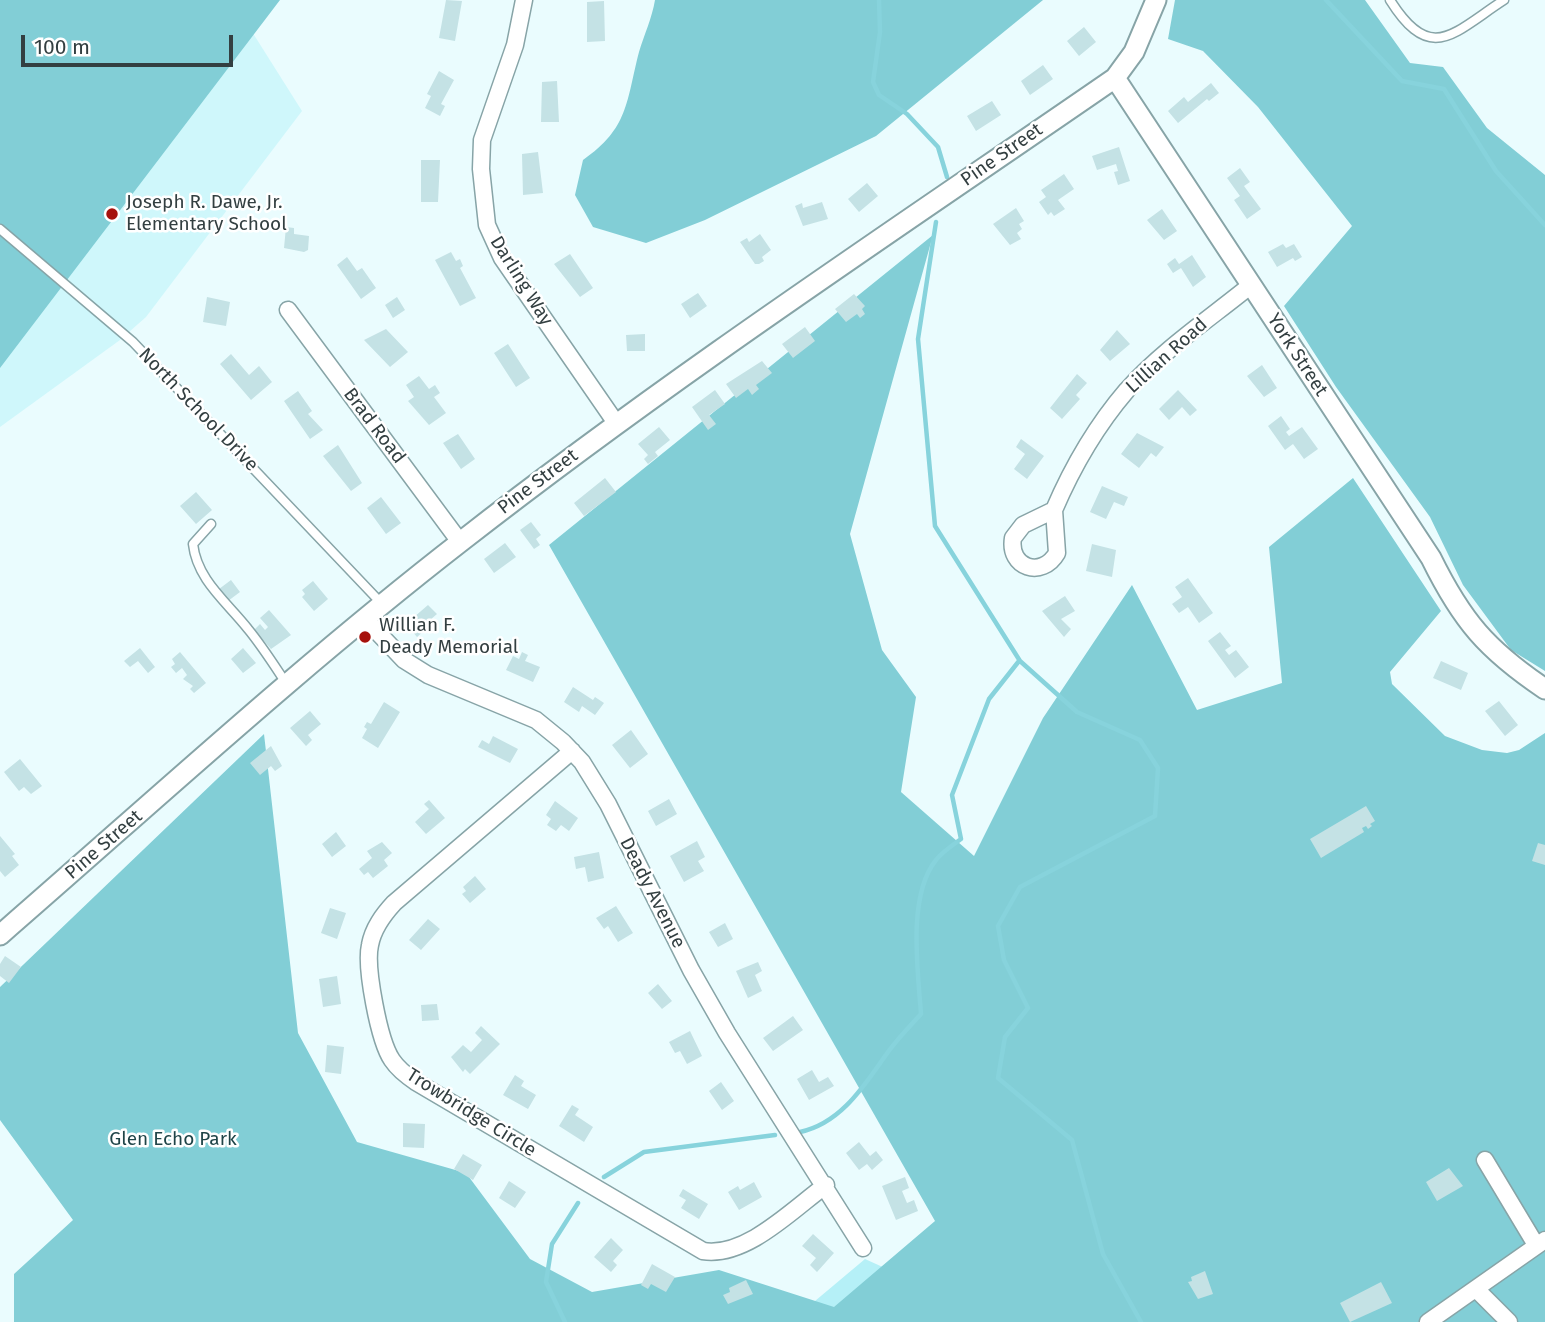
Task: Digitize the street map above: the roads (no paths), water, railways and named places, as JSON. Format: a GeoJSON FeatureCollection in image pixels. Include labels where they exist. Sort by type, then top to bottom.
{"type":"FeatureCollection","features":[{"type":"Feature","properties":{"kind":"street","name":"Darling Way"},"geometry":{"type":"LineString","coordinates":[[524,0],[515,45],[482,140],[481,169],[488,225],[502,258],[616,423]]}},
{"type":"Feature","properties":{"kind":"street"},"geometry":{"type":"LineString","coordinates":[[1115,78],[1134,52],[1156,0]]}},
{"type":"Feature","properties":{"kind":"street","name":"Pine Street"},"geometry":{"type":"LineString","coordinates":[[0,935],[365,619],[460,542],[616,423],[1115,78]]}},
{"type":"Feature","properties":{"kind":"street","name":"York Street"},"geometry":{"type":"LineString","coordinates":[[1115,78],[1431,558],[1450,596],[1479,638],[1498,656],[1545,690]]}},
{"type":"Feature","properties":{"kind":"street","name":"Lillian Road"},"geometry":{"type":"LineString","coordinates":[[1054,510],[1074,467],[1128,390],[1161,357],[1251,285]]}},
{"type":"Feature","properties":{"kind":"street","name":"Brad Road"},"geometry":{"type":"LineString","coordinates":[[288,310],[460,542]]}},
{"type":"Feature","properties":{"kind":"street","name":"Deady Avenue"},"geometry":{"type":"LineString","coordinates":[[365,619],[404,660],[417,669],[520,711],[551,731],[572,751],[604,797],[691,970],[727,1033],[826,1185],[863,1248]]}},
{"type":"Feature","properties":{"kind":"street","name":"Trowbridge Circle"},"geometry":{"type":"LineString","coordinates":[[572,751],[394,903],[380,919],[369,947],[369,967],[384,1039],[393,1062],[416,1082],[703,1251],[724,1252],[744,1244],[826,1185]]}},
{"type":"Feature","properties":{"kind":"street"},"geometry":{"type":"LineString","coordinates":[[1428,1322],[1541,1243],[1485,1160]]}},
{"type":"Feature","properties":{"kind":"street"},"geometry":{"type":"LineString","coordinates":[[1476,1289],[1509,1322]]}},
{"type":"Feature","properties":{"kind":"lane"},"geometry":{"type":"LineString","coordinates":[[1390,0],[1410,29],[1423,37],[1435,39],[1451,34],[1504,0]]}},
{"type":"Feature","properties":{"kind":"lane","name":"North School Drive"},"geometry":{"type":"LineString","coordinates":[[0,229],[133,342],[383,605]]}},
{"type":"Feature","properties":{"kind":"lane"},"geometry":{"type":"LineString","coordinates":[[211,524],[195,537],[193,544],[196,562],[209,584],[250,631],[288,686]]}},
{"type":"Feature","properties":{"kind":"waterway"},"geometry":{"type":"LineString","coordinates":[[879,0],[880,32],[873,82],[879,95],[907,114],[938,147],[947,177]]}},
{"type":"Feature","properties":{"kind":"waterway"},"geometry":{"type":"LineString","coordinates":[[1326,0],[1402,81],[1444,89],[1496,171],[1545,225]]}},
{"type":"Feature","properties":{"kind":"waterway"},"geometry":{"type":"LineString","coordinates":[[936,222],[918,339],[935,526],[1020,661],[1077,712],[1140,740],[1158,768],[1155,816],[1020,887],[998,926],[1004,960],[1028,1008],[1005,1037],[998,1078],[1072,1140],[1103,1254],[1141,1322]]}},
{"type":"Feature","properties":{"kind":"waterway"},"geometry":{"type":"LineString","coordinates":[[800,1132],[828,1120],[851,1101],[921,1014],[917,956],[921,893],[936,860],[961,839],[952,795],[989,699],[1019,661]]}},
{"type":"Feature","properties":{"kind":"waterway"},"geometry":{"type":"LineString","coordinates":[[604,1177],[644,1152],[775,1135]]}},
{"type":"Feature","properties":{"kind":"waterway"},"geometry":{"type":"LineString","coordinates":[[565,1322],[546,1282],[552,1244],[578,1203]]}},
{"type":"Feature","properties":{"kind":"place","name":"Joseph R. Dawe, Jr. Elementary School"},"geometry":{"type":"Point","coordinates":[112,214]}},
{"type":"Feature","properties":{"kind":"place","name":"Willian F. Deady Memorial"},"geometry":{"type":"Point","coordinates":[365,637]}},
{"type":"Feature","properties":{"kind":"park label","name":"Glen Echo Park"},"geometry":{"type":"Point","coordinates":[173,1140]}}]}
